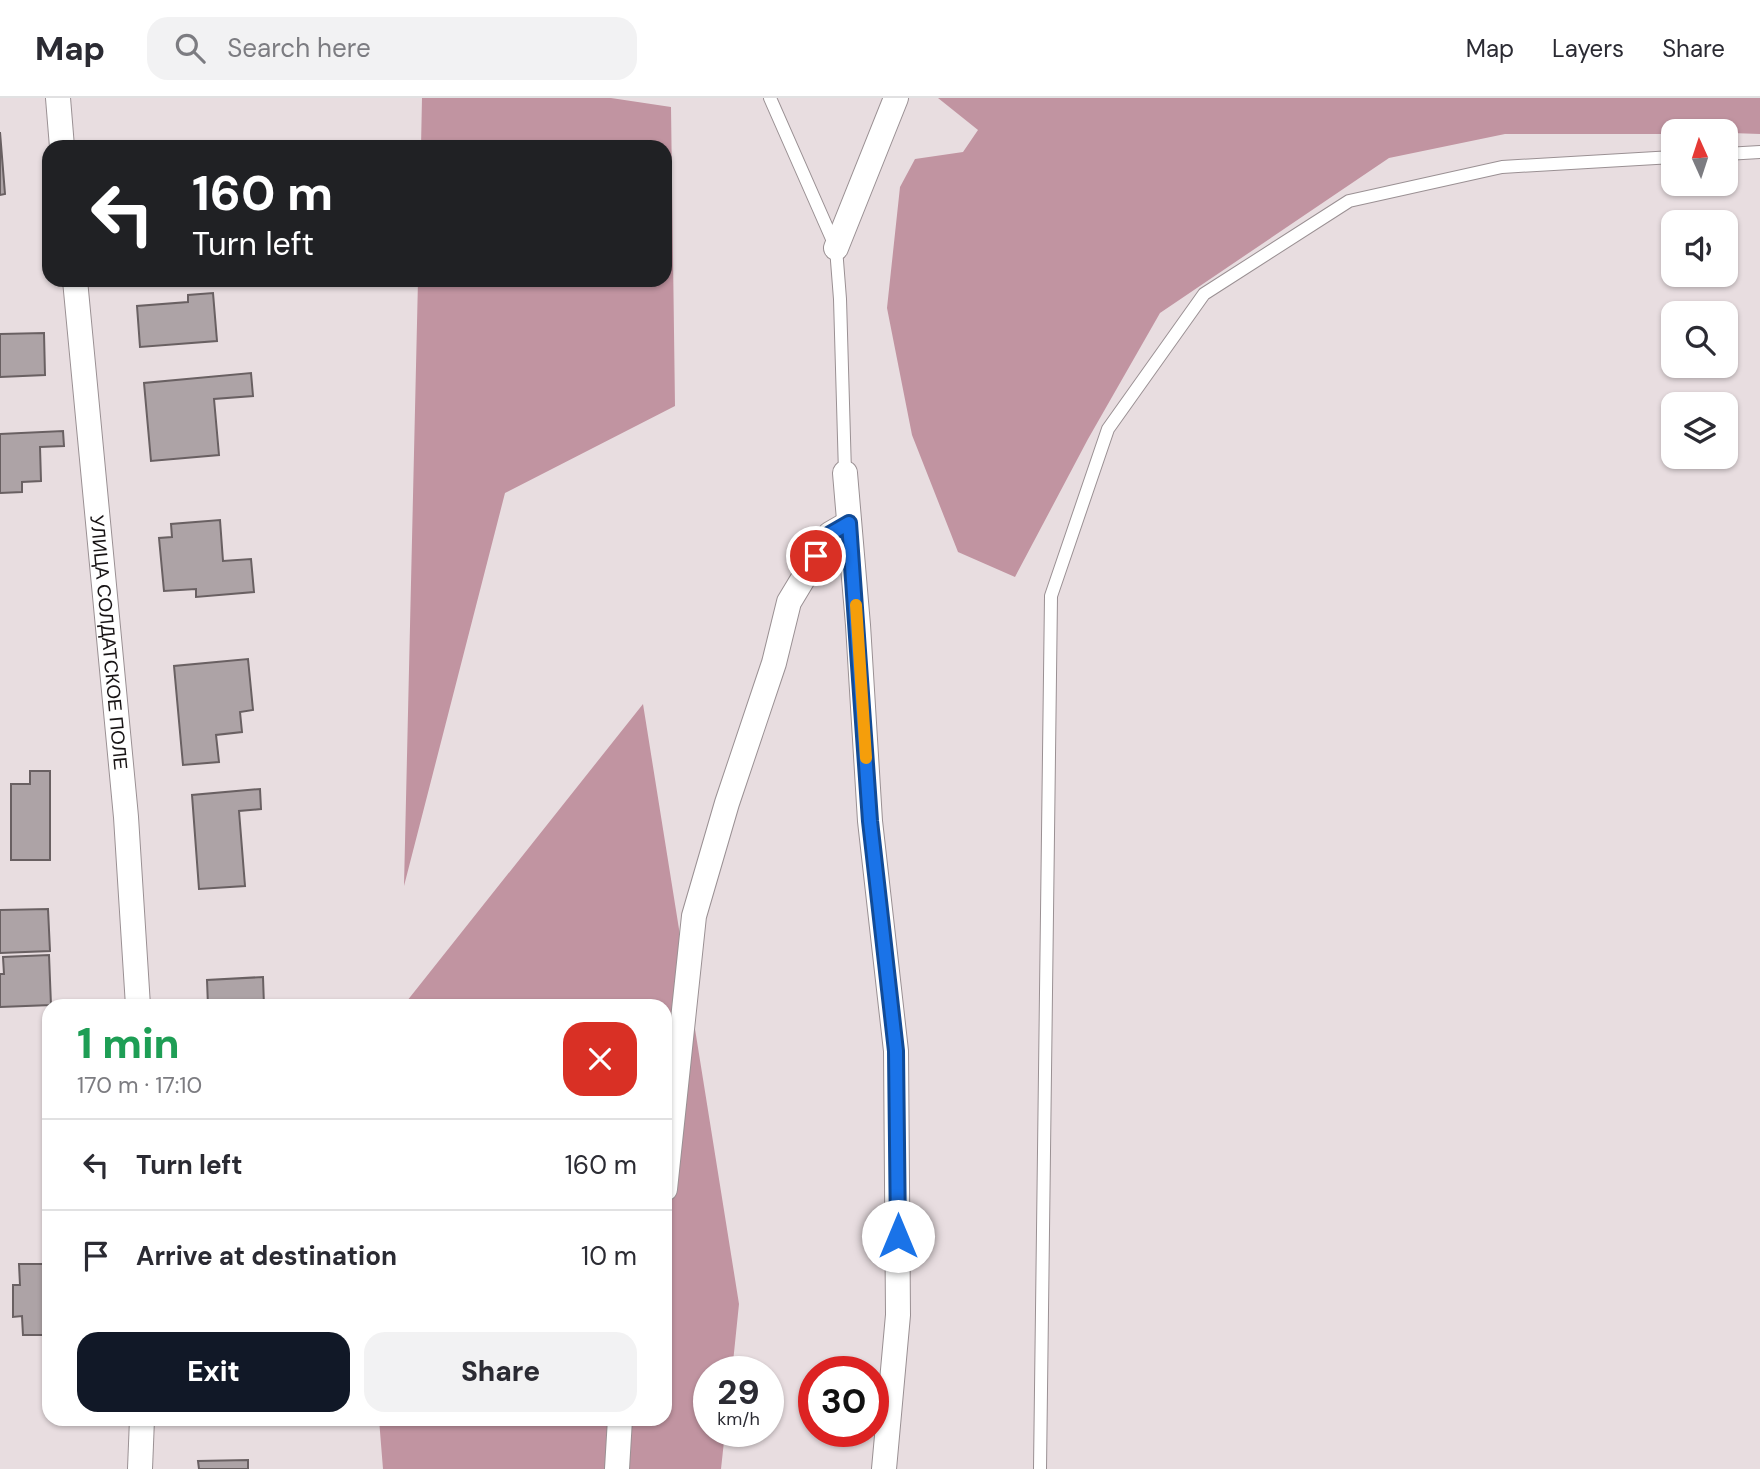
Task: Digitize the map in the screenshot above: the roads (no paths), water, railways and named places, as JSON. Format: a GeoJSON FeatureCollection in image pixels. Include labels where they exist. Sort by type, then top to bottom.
{"type":"FeatureCollection","features":[{"type":"Feature","properties":{"kind":"street"},"geometry":{"type":"LineString","coordinates":[[58,98],[61,140]]}},
{"type":"Feature","properties":{"kind":"street"},"geometry":{"type":"LineString","coordinates":[[836,248],[896,98]]}},
{"type":"Feature","properties":{"kind":"street","name":"УЛИЦА СОЛДАТСКОЕ ПОЛЕ"},"geometry":{"type":"LineString","coordinates":[[76,287],[126,817],[138,999]]}},
{"type":"Feature","properties":{"kind":"street"},"geometry":{"type":"LineString","coordinates":[[845,473],[870,821],[896,1051],[898,1315],[884,1469]]}},
{"type":"Feature","properties":{"kind":"street"},"geometry":{"type":"LineString","coordinates":[[672,1123],[694,916],[727,803],[774,663],[789,602],[830,534],[849,523]]}},
{"type":"Feature","properties":{"kind":"street"},"geometry":{"type":"LineString","coordinates":[[140,1469],[142,1426]]}},
{"type":"Feature","properties":{"kind":"street"},"geometry":{"type":"LineString","coordinates":[[617,1469],[620,1426]]}},
{"type":"Feature","properties":{"kind":"lane"},"geometry":{"type":"LineString","coordinates":[[770,98],[836,248],[845,473]]}},
{"type":"Feature","properties":{"kind":"lane"},"geometry":{"type":"LineString","coordinates":[[1738,153],[1760,152]]}},
{"type":"Feature","properties":{"kind":"lane"},"geometry":{"type":"LineString","coordinates":[[1041,1469],[1051,596],[1108,429],[1204,294],[1349,201],[1502,167],[1661,158]]}}]}
